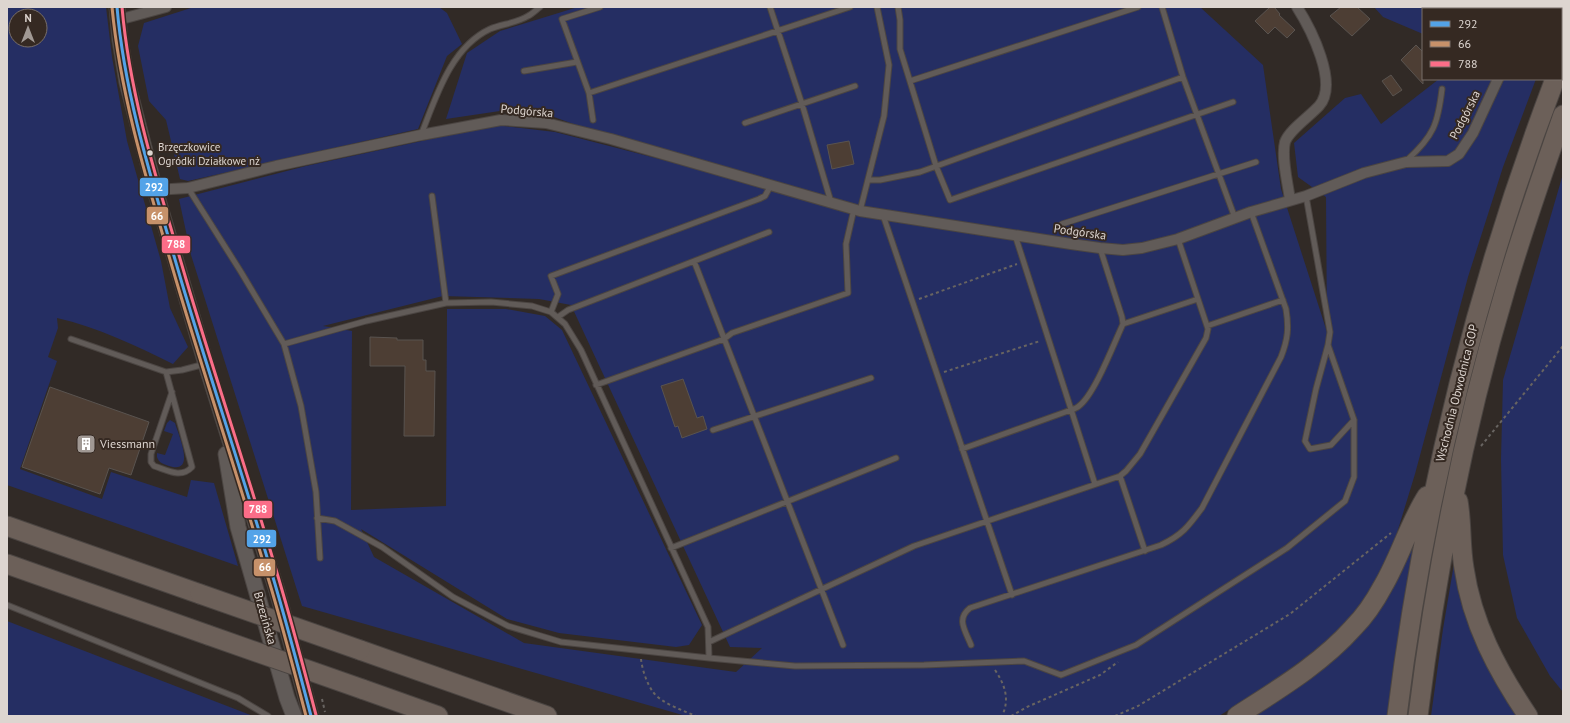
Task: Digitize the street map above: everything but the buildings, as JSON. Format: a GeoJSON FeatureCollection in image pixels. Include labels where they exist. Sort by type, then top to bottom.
{"type":"FeatureCollection","features":[{"type":"Feature","properties":{"kind":"highway","name":"Wschodnia Obwodnica GOP"},"geometry":{"type":"LineString","coordinates":[[1397,716],[1414,596],[1435,482],[1453,407],[1494,255],[1517,184],[1555,80]]}},
{"type":"Feature","properties":{"kind":"highway","name":"Wschodnia Obwodnica GOP"},"geometry":{"type":"LineString","coordinates":[[1418,716],[1432,608],[1473,408],[1505,288],[1531,206],[1563,115]]}},
{"type":"Feature","properties":{"kind":"highway"},"geometry":{"type":"LineString","coordinates":[[1237,716],[1316,662],[1353,628],[1376,597],[1391,572],[1419,508],[1435,482]]}},
{"type":"Feature","properties":{"kind":"highway"},"geometry":{"type":"LineString","coordinates":[[1456,487],[1461,515],[1464,568],[1479,626],[1505,681],[1528,716]]}},
{"type":"Feature","properties":{"kind":"highway"},"geometry":{"type":"LineString","coordinates":[[7,526],[547,716]]}},
{"type":"Feature","properties":{"kind":"highway"},"geometry":{"type":"LineString","coordinates":[[7,564],[438,716]]}},
{"type":"Feature","properties":{"kind":"main road"},"geometry":{"type":"LineString","coordinates":[[117,13],[127,82],[155,190],[206,364],[214,386]]}},
{"type":"Feature","properties":{"kind":"main road","name":"Brzezińska"},"geometry":{"type":"LineString","coordinates":[[214,386],[238,527],[287,698],[294,716]]}},
{"type":"Feature","properties":{"kind":"main road","name":"Brzezińska"},"geometry":{"type":"LineString","coordinates":[[214,386],[277,592],[311,716]]}},
{"type":"Feature","properties":{"kind":"street"},"geometry":{"type":"LineString","coordinates":[[117,13],[166,7]]}},
{"type":"Feature","properties":{"kind":"street"},"geometry":{"type":"LineString","coordinates":[[1290,200],[1284,152],[1286,141],[1290,134],[1320,105],[1327,88],[1326,77],[1321,59],[1305,19],[1297,7]]}},
{"type":"Feature","properties":{"kind":"street","name":"Podgórska"},"geometry":{"type":"LineString","coordinates":[[155,190],[188,188],[276,166],[500,120],[546,123],[611,139],[857,210],[1100,248],[1123,250],[1142,248],[1178,239],[1251,212],[1306,196],[1364,173],[1406,162],[1448,161],[1459,154],[1473,133],[1498,80]]}},
{"type":"Feature","properties":{"kind":"lane"},"geometry":{"type":"LineString","coordinates":[[422,135],[436,98],[456,57],[470,41],[490,29],[527,17],[540,7]]}},
{"type":"Feature","properties":{"kind":"lane"},"geometry":{"type":"LineString","coordinates":[[593,120],[589,93],[562,19],[600,7]]}},
{"type":"Feature","properties":{"kind":"lane"},"geometry":{"type":"LineString","coordinates":[[770,7],[802,104],[831,202]]}},
{"type":"Feature","properties":{"kind":"lane"},"geometry":{"type":"LineString","coordinates":[[589,93],[850,7]]}},
{"type":"Feature","properties":{"kind":"lane"},"geometry":{"type":"LineString","coordinates":[[596,385],[724,339],[732,333],[848,293],[846,244],[868,180],[884,116],[888,65],[877,7]]}},
{"type":"Feature","properties":{"kind":"lane"},"geometry":{"type":"LineString","coordinates":[[898,7],[900,20],[900,49],[936,166],[950,200],[1233,102]]}},
{"type":"Feature","properties":{"kind":"lane"},"geometry":{"type":"LineString","coordinates":[[910,81],[1138,7]]}},
{"type":"Feature","properties":{"kind":"lane"},"geometry":{"type":"LineString","coordinates":[[1162,7],[1183,77],[1235,218]]}},
{"type":"Feature","properties":{"kind":"lane"},"geometry":{"type":"LineString","coordinates":[[524,71],[578,62]]}},
{"type":"Feature","properties":{"kind":"lane"},"geometry":{"type":"LineString","coordinates":[[868,180],[880,180],[920,172],[1183,77]]}},
{"type":"Feature","properties":{"kind":"lane"},"geometry":{"type":"LineString","coordinates":[[745,123],[855,86]]}},
{"type":"Feature","properties":{"kind":"lane"},"geometry":{"type":"LineString","coordinates":[[1406,162],[1419,150],[1432,133],[1439,116],[1442,88]]}},
{"type":"Feature","properties":{"kind":"lane"},"geometry":{"type":"LineString","coordinates":[[1062,224],[1256,162]]}},
{"type":"Feature","properties":{"kind":"lane"},"geometry":{"type":"LineString","coordinates":[[551,312],[558,294],[551,276],[759,199],[765,196],[771,185]]}},
{"type":"Feature","properties":{"kind":"lane"},"geometry":{"type":"LineString","coordinates":[[188,188],[284,344],[301,406],[316,492],[320,558]]}},
{"type":"Feature","properties":{"kind":"lane"},"geometry":{"type":"LineString","coordinates":[[432,196],[446,303]]}},
{"type":"Feature","properties":{"kind":"lane"},"geometry":{"type":"LineString","coordinates":[[1306,196],[1330,332],[1305,441],[1310,449],[1331,445],[1354,420]]}},
{"type":"Feature","properties":{"kind":"lane"},"geometry":{"type":"LineString","coordinates":[[971,645],[962,622],[964,613],[970,608],[1161,546],[1178,537],[1202,508],[1281,357],[1288,339],[1286,309],[1251,212]]}},
{"type":"Feature","properties":{"kind":"lane"},"geometry":{"type":"LineString","coordinates":[[883,215],[1012,595]]}},
{"type":"Feature","properties":{"kind":"lane"},"geometry":{"type":"LineString","coordinates":[[558,317],[568,310],[769,232]]}},
{"type":"Feature","properties":{"kind":"lane"},"geometry":{"type":"LineString","coordinates":[[1015,235],[1095,484]]}},
{"type":"Feature","properties":{"kind":"lane"},"geometry":{"type":"LineString","coordinates":[[709,642],[914,546],[1120,476],[1140,454],[1206,338],[1207,326],[1178,239]]}},
{"type":"Feature","properties":{"kind":"lane"},"geometry":{"type":"LineString","coordinates":[[962,449],[1071,410],[1080,406],[1087,398],[1101,372],[1123,324],[1122,316],[1100,248]]}},
{"type":"Feature","properties":{"kind":"lane"},"geometry":{"type":"LineString","coordinates":[[694,261],[843,645]]}},
{"type":"Feature","properties":{"kind":"lane"},"geometry":{"type":"LineString","coordinates":[[1123,324],[1198,299]]}},
{"type":"Feature","properties":{"kind":"lane"},"geometry":{"type":"LineString","coordinates":[[1207,326],[1283,300]]}},
{"type":"Feature","properties":{"kind":"lane"},"geometry":{"type":"LineString","coordinates":[[284,344],[366,321],[446,303],[491,302],[532,306],[551,312],[558,317],[565,324],[581,350],[708,627],[709,658]]}},
{"type":"Feature","properties":{"kind":"lane"},"geometry":{"type":"LineString","coordinates":[[71,339],[166,372],[206,364]]}},
{"type":"Feature","properties":{"kind":"lane"},"geometry":{"type":"LineString","coordinates":[[317,518],[335,521],[382,547],[453,597],[508,626],[561,642],[795,666],[924,665],[1024,661],[1061,675],[1136,645],[1281,552],[1345,501],[1354,477],[1354,420],[1328,345]]}},
{"type":"Feature","properties":{"kind":"lane"},"geometry":{"type":"LineString","coordinates":[[166,372],[172,392],[192,467],[187,472],[180,474],[154,466],[151,462],[151,454],[172,392]]}},
{"type":"Feature","properties":{"kind":"lane"},"geometry":{"type":"LineString","coordinates":[[713,430],[871,378]]}},
{"type":"Feature","properties":{"kind":"lane"},"geometry":{"type":"LineString","coordinates":[[671,548],[896,458]]}},
{"type":"Feature","properties":{"kind":"lane"},"geometry":{"type":"LineString","coordinates":[[1120,476],[1146,551]]}},
{"type":"Feature","properties":{"kind":"lane"},"geometry":{"type":"LineString","coordinates":[[7,605],[238,698],[268,716]]}},
{"type":"Feature","properties":{"kind":"path"},"geometry":{"type":"LineString","coordinates":[[912,301],[1024,262]]}},
{"type":"Feature","properties":{"kind":"path"},"geometry":{"type":"LineString","coordinates":[[937,374],[1048,338]]}},
{"type":"Feature","properties":{"kind":"path"},"geometry":{"type":"LineString","coordinates":[[1481,446],[1563,346]]}},
{"type":"Feature","properties":{"kind":"path"},"geometry":{"type":"LineString","coordinates":[[1115,716],[1138,706],[1290,614],[1394,530]]}},
{"type":"Feature","properties":{"kind":"path"},"geometry":{"type":"LineString","coordinates":[[640,650],[643,670],[653,692],[674,708],[696,716]]}},
{"type":"Feature","properties":{"kind":"path"},"geometry":{"type":"LineString","coordinates":[[990,662],[1004,683],[1007,706],[1002,716]]}},
{"type":"Feature","properties":{"kind":"path"},"geometry":{"type":"LineString","coordinates":[[1011,716],[1027,707],[1100,675],[1119,662]]}},
{"type":"Feature","properties":{"kind":"shaded area"},"geometry":{"type":"Polygon","coordinates":[[[7,7],[106,7],[112,57],[127,141],[161,261],[170,308],[188,347],[173,364],[131,344],[87,326],[57,318],[58,328],[48,357],[57,361],[20,469],[102,499],[111,472],[187,497],[191,480],[214,483],[238,566],[7,485],[7,7]]]}},
{"type":"Feature","properties":{"kind":"shaded area"},"geometry":{"type":"Polygon","coordinates":[[[194,7],[439,7],[447,13],[462,44],[447,56],[418,129],[188,181],[180,179],[166,120],[149,101],[138,46],[144,23],[194,7]]]}},
{"type":"Feature","properties":{"kind":"shaded area"},"geometry":{"type":"Polygon","coordinates":[[[578,7],[1200,7],[1263,65],[1281,189],[1327,332],[1326,197],[1298,177],[1294,143],[1345,98],[1361,94],[1381,124],[1438,80],[1536,80],[1503,167],[1468,277],[1415,474],[1389,559],[1358,608],[1329,640],[1268,685],[1219,716],[686,716],[302,606],[191,255],[179,199],[306,166],[496,125],[555,132],[702,170],[526,107],[446,119],[467,53],[500,31],[578,7]],[[443,296],[323,326],[352,331],[351,510],[446,506],[447,309],[506,309],[545,316],[562,330],[702,625],[689,645],[676,647],[559,633],[507,619],[361,529],[374,557],[524,643],[736,672],[762,648],[730,647],[571,305],[539,299],[443,296]]]}},
{"type":"Feature","properties":{"kind":"shaded area"},"geometry":{"type":"Polygon","coordinates":[[[1374,7],[1563,7],[1562,12],[1562,8],[1422,8],[1422,34],[1383,17],[1374,7]]]}},
{"type":"Feature","properties":{"kind":"shaded area"},"geometry":{"type":"Polygon","coordinates":[[[1563,174],[1563,692],[1550,676],[1517,618],[1503,555],[1501,459],[1503,380],[1563,174]]]}},
{"type":"Feature","properties":{"kind":"shaded area"},"geometry":{"type":"Polygon","coordinates":[[[170,420],[175,423],[184,452],[182,465],[177,467],[163,464],[157,457],[157,453],[165,455],[173,434],[164,431],[170,420]]]}},
{"type":"Feature","properties":{"kind":"shaded area"},"geometry":{"type":"Polygon","coordinates":[[[1418,519],[1393,716],[1244,716],[1332,653],[1418,519]]]}},
{"type":"Feature","properties":{"kind":"shaded area"},"geometry":{"type":"Polygon","coordinates":[[[1456,552],[1524,716],[1431,716],[1443,629],[1456,552]]]}},
{"type":"Feature","properties":{"kind":"shaded area"},"geometry":{"type":"Polygon","coordinates":[[[7,621],[253,716],[7,716],[7,621]]]}},
{"type":"Feature","properties":{"kind":"transit line","name":"66"},"geometry":{"type":"LineString","coordinates":[[112,7],[122,77],[129,111],[147,179],[166,247],[272,591],[306,716]]}},
{"type":"Feature","properties":{"kind":"transit line","name":"292"},"geometry":{"type":"LineString","coordinates":[[117,7],[127,76],[151,179],[266,552],[311,716]]}},
{"type":"Feature","properties":{"kind":"transit line","name":"788"},"geometry":{"type":"LineString","coordinates":[[122,7],[132,76],[156,178],[271,551],[316,715]]}},
{"type":"Feature","properties":{"kind":"place","name":"Brzęczkowice Ogródki Działkowe nż"},"geometry":{"type":"Point","coordinates":[150,153]}},
{"type":"Feature","properties":{"kind":"place","name":"Viessmann"},"geometry":{"type":"Point","coordinates":[86,444]}}]}
